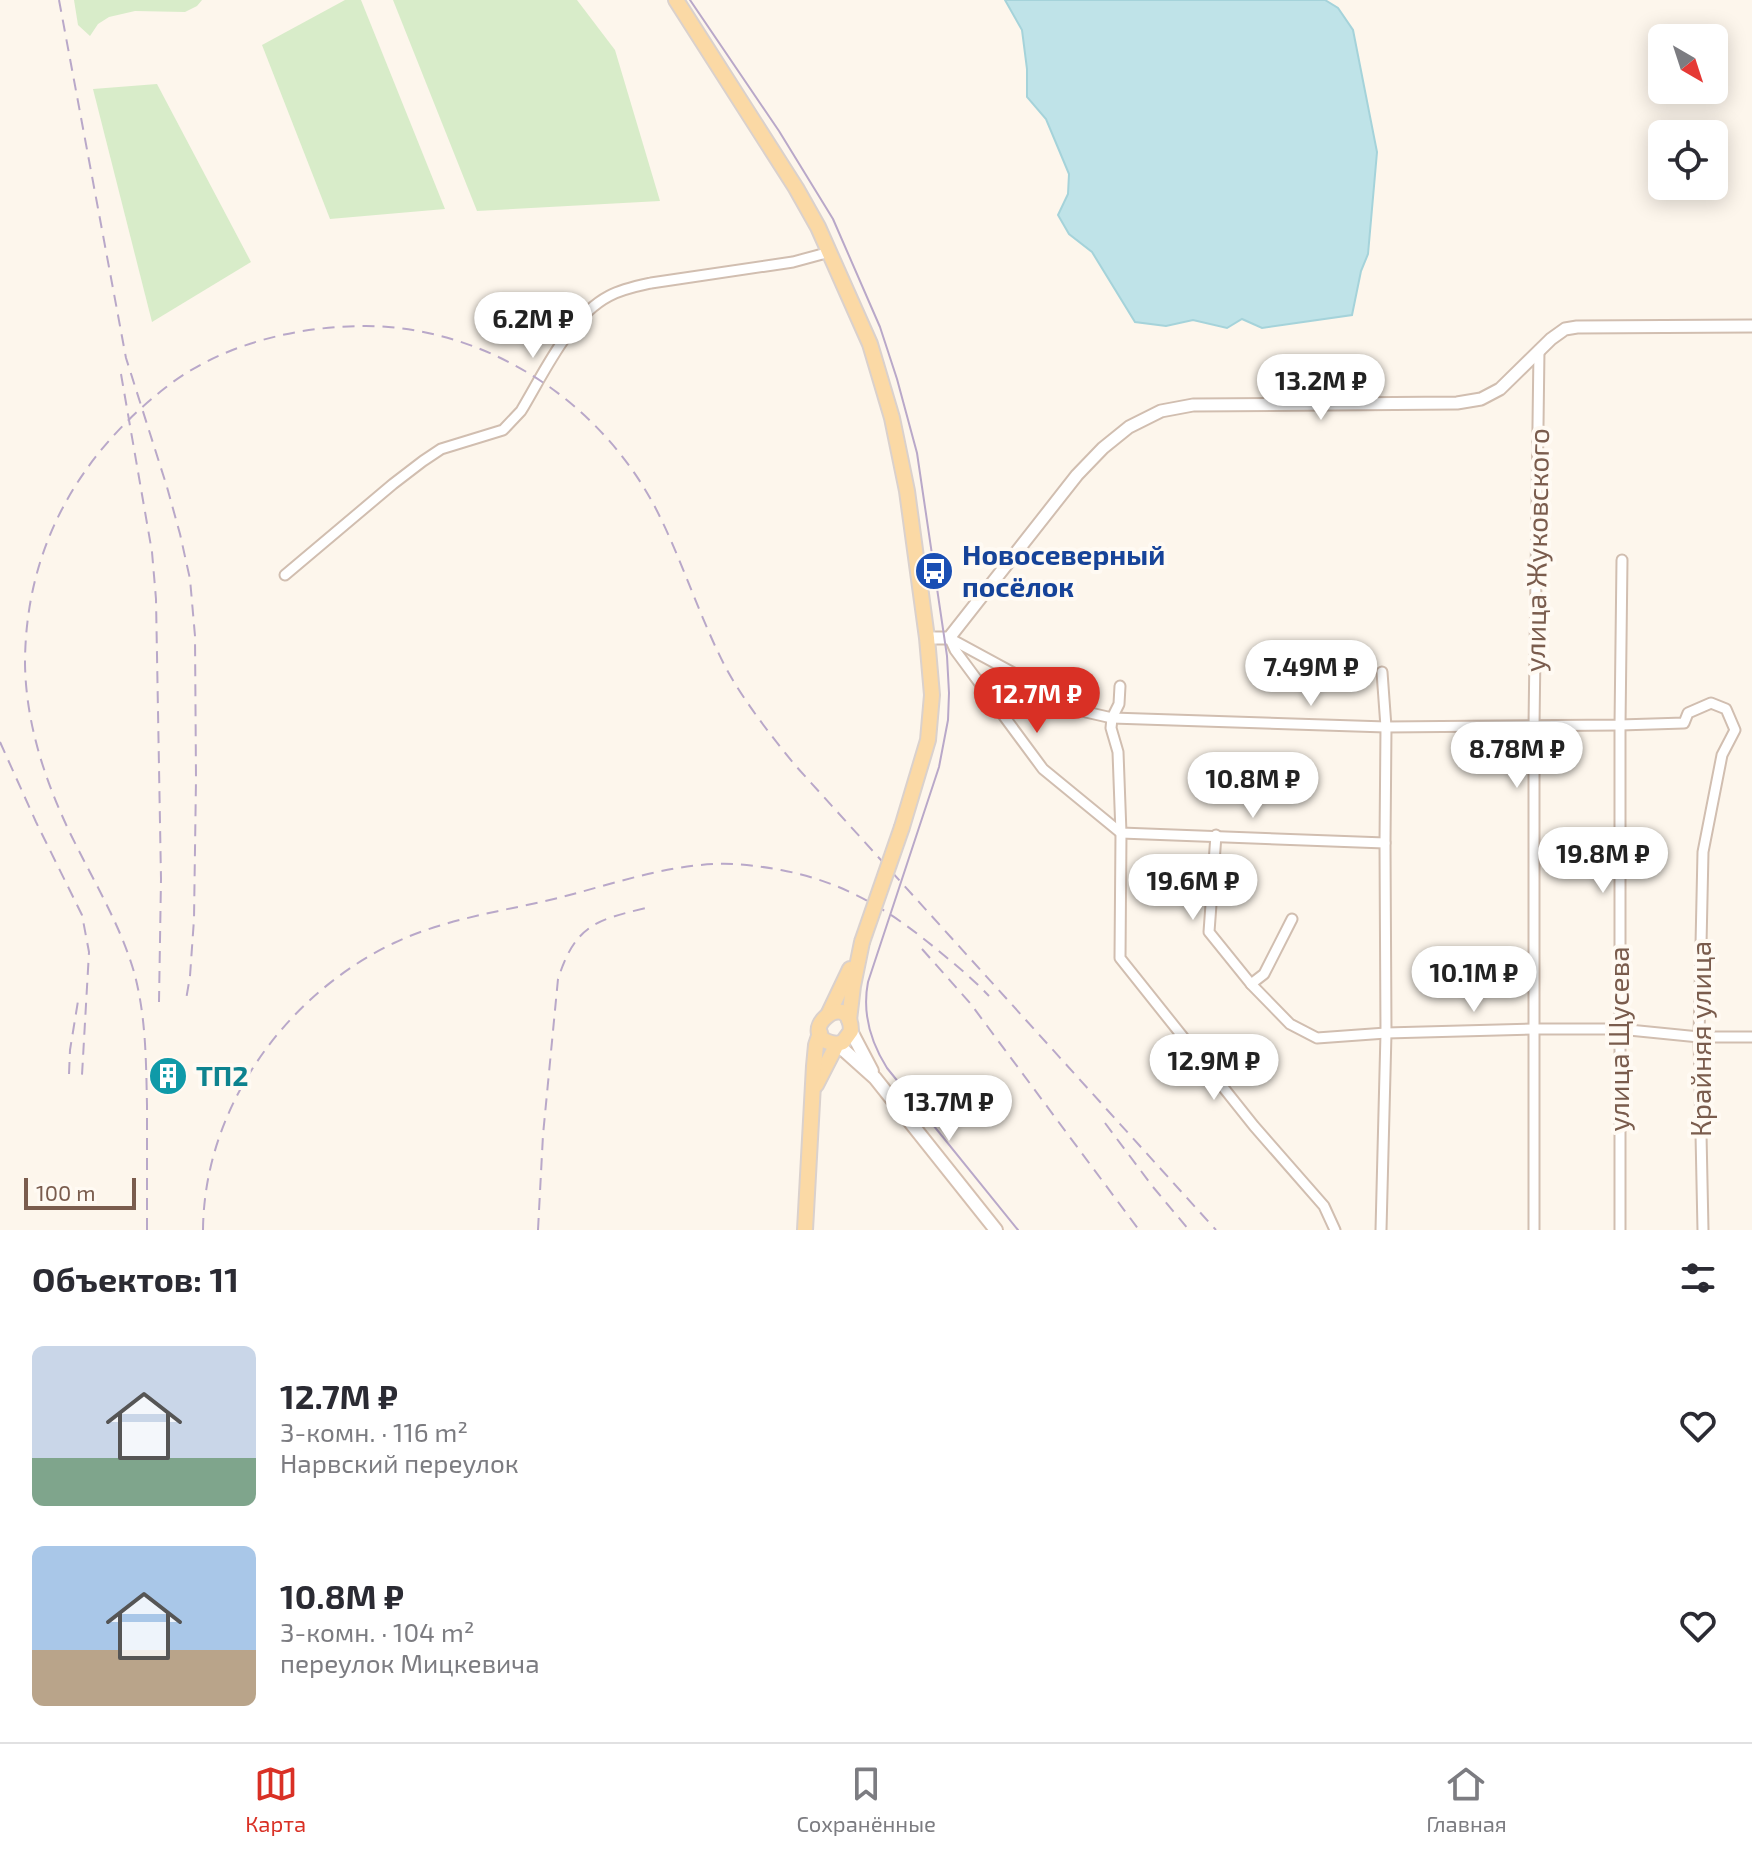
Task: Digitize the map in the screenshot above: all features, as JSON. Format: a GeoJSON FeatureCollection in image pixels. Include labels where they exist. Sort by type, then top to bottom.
{"type":"FeatureCollection","features":[{"type":"Feature","properties":{"kind":"main road"},"geometry":{"type":"LineString","coordinates":[[676,0],[796,188],[830,252],[870,344],[892,418],[907,491],[927,638],[932,695],[928,740],[862,942],[829,1013],[819,1025],[805,1230]]}},
{"type":"Feature","properties":{"kind":"main road"},"geometry":{"type":"LineString","coordinates":[[820,1033],[830,1043],[843,1042],[850,1026],[853,986],[862,942]]}},
{"type":"Feature","properties":{"kind":"main road"},"geometry":{"type":"LineString","coordinates":[[829,1013],[844,1014],[875,1078]]}},
{"type":"Feature","properties":{"kind":"main road"},"geometry":{"type":"LineString","coordinates":[[837,1044],[875,1078],[996,1230]]}},
{"type":"Feature","properties":{"kind":"main road"},"geometry":{"type":"LineString","coordinates":[[814,1088],[837,1044]]}},
{"type":"Feature","properties":{"kind":"street"},"geometry":{"type":"LineString","coordinates":[[285,575],[393,484],[441,449],[503,430],[521,411],[579,319],[610,295],[629,287],[793,262],[830,252]]}},
{"type":"Feature","properties":{"kind":"street"},"geometry":{"type":"LineString","coordinates":[[949,638],[1077,475],[1129,427],[1161,411],[1193,405],[1457,403],[1481,399],[1500,389],[1565,329],[1752,326]]}},
{"type":"Feature","properties":{"kind":"street","name":"улица Жуковского"},"geometry":{"type":"LineString","coordinates":[[1534,1230],[1534,726],[1539,350]]}},
{"type":"Feature","properties":{"kind":"street","name":"улица Щусева"},"geometry":{"type":"LineString","coordinates":[[1620,1230],[1622,560]]}},
{"type":"Feature","properties":{"kind":"street"},"geometry":{"type":"LineString","coordinates":[[927,638],[949,638],[1086,712],[1112,718],[1386,727],[1620,725]]}},
{"type":"Feature","properties":{"kind":"street"},"geometry":{"type":"LineString","coordinates":[[949,638],[1043,769],[1121,833],[1385,843]]}},
{"type":"Feature","properties":{"kind":"street"},"geometry":{"type":"LineString","coordinates":[[1381,1230],[1386,1033],[1386,727],[1382,672]]}},
{"type":"Feature","properties":{"kind":"street"},"geometry":{"type":"LineString","coordinates":[[1120,686],[1119,704],[1112,718],[1112,736],[1118,752],[1121,833],[1120,958],[1254,1126],[1324,1206],[1335,1230]]}},
{"type":"Feature","properties":{"kind":"street","name":"Крайняя улица"},"geometry":{"type":"LineString","coordinates":[[1620,725],[1684,723],[1688,713],[1711,703],[1726,709],[1735,730],[1722,755],[1703,852],[1699,1037],[1703,1230]]}},
{"type":"Feature","properties":{"kind":"street"},"geometry":{"type":"LineString","coordinates":[[1216,835],[1209,932],[1251,984],[1290,1024],[1317,1038],[1533,1029],[1619,1029],[1699,1037],[1752,1037]]}},
{"type":"Feature","properties":{"kind":"street"},"geometry":{"type":"LineString","coordinates":[[1251,984],[1264,974],[1292,919]]}},
{"type":"Feature","properties":{"kind":"green space"},"geometry":{"type":"Polygon","coordinates":[[[74,0],[202,0],[185,12],[135,11],[109,17],[98,24],[90,36],[78,25],[74,0]]]}},
{"type":"Feature","properties":{"kind":"green space"},"geometry":{"type":"Polygon","coordinates":[[[345,0],[361,0],[445,209],[330,219],[262,45],[345,0]]]}},
{"type":"Feature","properties":{"kind":"green space"},"geometry":{"type":"Polygon","coordinates":[[[393,0],[577,0],[615,50],[660,201],[477,211],[393,0]]]}},
{"type":"Feature","properties":{"kind":"green space"},"geometry":{"type":"Polygon","coordinates":[[[157,84],[251,262],[152,322],[93,89],[157,84]]]}},
{"type":"Feature","properties":{"kind":"water"},"geometry":{"type":"Polygon","coordinates":[[[1005,0],[1325,0],[1338,8],[1353,30],[1377,152],[1368,254],[1361,271],[1352,315],[1262,328],[1242,319],[1227,328],[1193,320],[1166,326],[1135,322],[1092,252],[1069,234],[1058,215],[1068,194],[1069,174],[1046,119],[1027,97],[1022,30],[1005,0]]]}},
{"type":"Feature","properties":{"kind":"tram line"},"geometry":{"type":"LineString","coordinates":[[690,0],[779,131],[833,219],[880,327],[917,453],[947,656],[948,720],[939,767],[868,982],[867,1016],[876,1048],[887,1068],[1018,1230]]}},
{"type":"Feature","properties":{"kind":"railway"},"geometry":{"type":"LineString","coordinates":[[59,0],[126,358],[167,487],[190,579],[195,636],[196,779],[194,919],[186,1000]]}},
{"type":"Feature","properties":{"kind":"railway"},"geometry":{"type":"LineString","coordinates":[[147,1230],[147,1105],[141,1005],[134,972],[121,937],[62,815],[45,773],[33,730],[25,664],[27,622],[34,582],[62,509],[82,476],[106,444],[165,388],[210,360],[261,340],[313,330],[366,326],[411,330],[454,340],[496,356],[535,377],[571,403],[603,434],[631,469],[655,507],[727,670],[767,730],[794,764],[1216,1230]]}},
{"type":"Feature","properties":{"kind":"railway"},"geometry":{"type":"LineString","coordinates":[[121,374],[152,552],[156,599],[161,879],[159,1002]]}},
{"type":"Feature","properties":{"kind":"railway"},"geometry":{"type":"LineString","coordinates":[[0,742],[82,915],[89,952],[82,1075]]}},
{"type":"Feature","properties":{"kind":"railway"},"geometry":{"type":"LineString","coordinates":[[203,1230],[207,1185],[218,1141],[235,1099],[258,1060],[286,1024],[318,993],[355,965],[394,943],[434,927],[677,868],[715,864],[756,866],[804,875],[866,900],[922,937],[989,996]]}},
{"type":"Feature","properties":{"kind":"railway"},"geometry":{"type":"LineString","coordinates":[[538,1230],[543,1135],[558,979],[572,947],[589,928],[613,917],[646,908]]}},
{"type":"Feature","properties":{"kind":"railway"},"geometry":{"type":"LineString","coordinates":[[922,949],[970,1003],[1139,1230]]}},
{"type":"Feature","properties":{"kind":"railway"},"geometry":{"type":"LineString","coordinates":[[69,1074],[78,1001]]}},
{"type":"Feature","properties":{"kind":"railway"},"geometry":{"type":"LineString","coordinates":[[1105,1123],[1189,1230]]}},
{"type":"Feature","properties":{"kind":"place","name":"Новосеверный посёлок"},"geometry":{"type":"Point","coordinates":[934,571]}},
{"type":"Feature","properties":{"kind":"place","name":"ТП2"},"geometry":{"type":"Point","coordinates":[168,1076]}}]}
